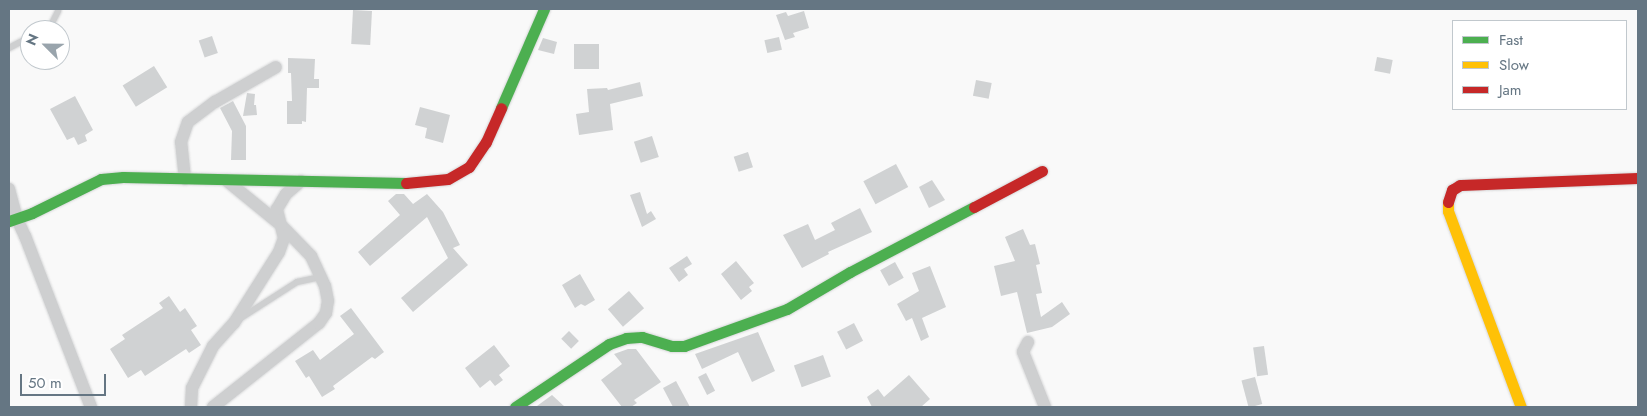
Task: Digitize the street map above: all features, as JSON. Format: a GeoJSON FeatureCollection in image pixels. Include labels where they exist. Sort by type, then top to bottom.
{"type":"FeatureCollection","features":[{"type":"Feature","properties":{"kind":"street"},"geometry":{"type":"LineString","coordinates":[[13,220],[101,179],[124,177],[422,183],[448,179],[469,167],[486,142],[544,9]]}},
{"type":"Feature","properties":{"kind":"street"},"geometry":{"type":"LineString","coordinates":[[186,179],[181,142],[188,122],[215,102],[276,67]]}},
{"type":"Feature","properties":{"kind":"street"},"geometry":{"type":"LineString","coordinates":[[515,407],[609,344],[626,338],[642,337],[672,346],[684,346],[788,309],[850,272],[1042,170]]}},
{"type":"Feature","properties":{"kind":"street"},"geometry":{"type":"LineString","coordinates":[[1521,407],[1448,211],[1448,198],[1452,190],[1460,184],[1638,178]]}},
{"type":"Feature","properties":{"kind":"street"},"geometry":{"type":"LineString","coordinates":[[213,407],[319,322],[326,314],[328,301],[321,277],[311,256],[281,226],[226,180]]}},
{"type":"Feature","properties":{"kind":"street"},"geometry":{"type":"LineString","coordinates":[[191,407],[192,388],[213,346],[234,323],[279,252],[284,238],[277,216],[279,203],[301,181]]}},
{"type":"Feature","properties":{"kind":"street"},"geometry":{"type":"LineString","coordinates":[[9,189],[13,220],[25,236],[91,407]]}},
{"type":"Feature","properties":{"kind":"street"},"geometry":{"type":"LineString","coordinates":[[1028,342],[1024,352],[1045,407]]}},
{"type":"Feature","properties":{"kind":"lane"},"geometry":{"type":"LineString","coordinates":[[54,20],[58,11]]}},
{"type":"Feature","properties":{"kind":"lane"},"geometry":{"type":"LineString","coordinates":[[234,323],[297,282],[321,277]]}},
{"type":"Feature","properties":{"kind":"building"},"geometry":{"type":"Polygon","coordinates":[[[353,10],[372,11],[370,45],[351,44],[353,10]]]}},
{"type":"Feature","properties":{"kind":"building"},"geometry":{"type":"Polygon","coordinates":[[[804,11],[809,28],[793,33],[795,37],[785,40],[776,15],[786,12],[788,16],[804,11]]]}},
{"type":"Feature","properties":{"kind":"building"},"geometry":{"type":"Polygon","coordinates":[[[212,36],[218,53],[205,58],[199,41],[212,36]]]}},
{"type":"Feature","properties":{"kind":"building"},"geometry":{"type":"Polygon","coordinates":[[[779,37],[782,50],[767,53],[764,40],[779,37]]]}},
{"type":"Feature","properties":{"kind":"building"},"geometry":{"type":"Polygon","coordinates":[[[543,38],[557,42],[554,54],[538,50],[543,38]]]}},
{"type":"Feature","properties":{"kind":"building"},"geometry":{"type":"Polygon","coordinates":[[[574,44],[599,44],[599,69],[574,69],[574,44]]]}},
{"type":"Feature","properties":{"kind":"building"},"geometry":{"type":"Polygon","coordinates":[[[1377,57],[1393,60],[1390,74],[1374,71],[1377,57]]]}},
{"type":"Feature","properties":{"kind":"building"},"geometry":{"type":"Polygon","coordinates":[[[288,58],[315,59],[314,79],[319,79],[319,88],[307,88],[306,122],[302,121],[302,124],[287,124],[287,101],[292,101],[291,73],[288,73],[288,58]]]}},
{"type":"Feature","properties":{"kind":"building"},"geometry":{"type":"Polygon","coordinates":[[[154,66],[167,87],[136,107],[123,86],[154,66]]]}},
{"type":"Feature","properties":{"kind":"building"},"geometry":{"type":"Polygon","coordinates":[[[976,80],[992,83],[989,99],[973,96],[976,80]]]}},
{"type":"Feature","properties":{"kind":"building"},"geometry":{"type":"Polygon","coordinates":[[[640,82],[643,96],[610,104],[613,130],[579,135],[576,114],[589,112],[587,89],[607,88],[608,90],[640,82]]]}},
{"type":"Feature","properties":{"kind":"building"},"geometry":{"type":"Polygon","coordinates":[[[247,93],[255,94],[254,105],[256,105],[257,115],[243,116],[247,93]]]}},
{"type":"Feature","properties":{"kind":"building"},"geometry":{"type":"Polygon","coordinates":[[[75,96],[93,130],[85,135],[87,141],[78,145],[74,137],[67,140],[50,109],[75,96]]]}},
{"type":"Feature","properties":{"kind":"building"},"geometry":{"type":"Polygon","coordinates":[[[233,101],[246,126],[246,160],[231,160],[232,131],[220,108],[233,101]]]}},
{"type":"Feature","properties":{"kind":"building"},"geometry":{"type":"Polygon","coordinates":[[[420,107],[450,115],[443,143],[425,138],[427,128],[415,125],[420,107]]]}},
{"type":"Feature","properties":{"kind":"building"},"geometry":{"type":"Polygon","coordinates":[[[652,136],[659,157],[641,163],[634,142],[652,136]]]}},
{"type":"Feature","properties":{"kind":"building"},"geometry":{"type":"Polygon","coordinates":[[[748,152],[753,167],[739,172],[734,157],[748,152]]]}},
{"type":"Feature","properties":{"kind":"building"},"geometry":{"type":"Polygon","coordinates":[[[896,164],[908,187],[876,204],[863,181],[896,164]]]}},
{"type":"Feature","properties":{"kind":"building"},"geometry":{"type":"Polygon","coordinates":[[[932,180],[945,200],[929,208],[919,187],[932,180]]]}},
{"type":"Feature","properties":{"kind":"building"},"geometry":{"type":"Polygon","coordinates":[[[640,192],[647,214],[651,211],[656,219],[642,227],[630,195],[640,192]]]}},
{"type":"Feature","properties":{"kind":"building"},"geometry":{"type":"Polygon","coordinates":[[[396,194],[404,194],[413,204],[427,194],[443,212],[460,245],[453,248],[468,265],[413,312],[401,298],[448,258],[427,217],[370,266],[358,252],[400,215],[388,201],[396,194]]]}},
{"type":"Feature","properties":{"kind":"building"},"geometry":{"type":"Polygon","coordinates":[[[860,208],[872,232],[828,252],[829,254],[802,268],[783,235],[808,224],[815,240],[835,230],[831,223],[860,208]]]}},
{"type":"Feature","properties":{"kind":"building"},"geometry":{"type":"Polygon","coordinates":[[[1023,229],[1030,245],[1035,244],[1040,264],[1036,265],[1042,293],[1036,294],[1041,317],[1062,302],[1070,314],[1052,327],[1027,333],[1017,292],[1001,296],[994,266],[1015,261],[1005,237],[1023,229]]]}},
{"type":"Feature","properties":{"kind":"building"},"geometry":{"type":"Polygon","coordinates":[[[687,256],[692,264],[684,269],[688,275],[679,282],[669,268],[687,256]]]}},
{"type":"Feature","properties":{"kind":"building"},"geometry":{"type":"Polygon","coordinates":[[[736,261],[754,283],[749,287],[752,291],[741,300],[721,274],[736,261]]]}},
{"type":"Feature","properties":{"kind":"building"},"geometry":{"type":"Polygon","coordinates":[[[895,262],[904,278],[889,286],[880,270],[895,262]]]}},
{"type":"Feature","properties":{"kind":"building"},"geometry":{"type":"Polygon","coordinates":[[[930,266],[946,307],[922,318],[929,337],[921,341],[912,318],[906,321],[897,304],[919,291],[912,273],[930,266]]]}},
{"type":"Feature","properties":{"kind":"building"},"geometry":{"type":"Polygon","coordinates":[[[580,274],[595,300],[585,306],[581,304],[575,308],[562,285],[580,274]]]}},
{"type":"Feature","properties":{"kind":"building"},"geometry":{"type":"Polygon","coordinates":[[[629,291],[644,308],[623,327],[608,309],[629,291]]]}},
{"type":"Feature","properties":{"kind":"building"},"geometry":{"type":"Polygon","coordinates":[[[169,296],[180,312],[185,308],[197,326],[191,330],[201,345],[189,353],[186,349],[145,376],[141,370],[128,378],[110,349],[125,339],[122,335],[163,308],[159,303],[169,296]]]}},
{"type":"Feature","properties":{"kind":"building"},"geometry":{"type":"Polygon","coordinates":[[[351,308],[384,352],[375,359],[372,357],[333,386],[335,389],[322,397],[309,376],[306,378],[295,361],[313,350],[320,360],[354,334],[340,316],[351,308]]]}},
{"type":"Feature","properties":{"kind":"building"},"geometry":{"type":"Polygon","coordinates":[[[854,323],[863,341],[846,349],[837,332],[854,323]]]}},
{"type":"Feature","properties":{"kind":"building"},"geometry":{"type":"Polygon","coordinates":[[[569,331],[579,341],[571,349],[561,339],[569,331]]]}},
{"type":"Feature","properties":{"kind":"building"},"geometry":{"type":"Polygon","coordinates":[[[758,332],[775,371],[752,382],[738,352],[702,369],[695,354],[758,332]]]}},
{"type":"Feature","properties":{"kind":"building"},"geometry":{"type":"Polygon","coordinates":[[[494,345],[510,366],[499,375],[503,380],[495,386],[490,380],[480,388],[465,368],[494,345]]]}},
{"type":"Feature","properties":{"kind":"building"},"geometry":{"type":"Polygon","coordinates":[[[1264,346],[1268,375],[1257,376],[1253,348],[1264,346]]]}},
{"type":"Feature","properties":{"kind":"building"},"geometry":{"type":"Polygon","coordinates":[[[628,349],[636,349],[661,382],[634,400],[637,403],[631,407],[622,407],[601,380],[622,364],[614,354],[628,349]]]}},
{"type":"Feature","properties":{"kind":"building"},"geometry":{"type":"Polygon","coordinates":[[[823,355],[831,377],[802,387],[794,366],[823,355]]]}},
{"type":"Feature","properties":{"kind":"building"},"geometry":{"type":"Polygon","coordinates":[[[706,373],[715,391],[707,395],[698,377],[706,373]]]}},
{"type":"Feature","properties":{"kind":"building"},"geometry":{"type":"Polygon","coordinates":[[[909,375],[930,399],[921,407],[872,407],[867,397],[878,389],[884,397],[909,375]]]}},
{"type":"Feature","properties":{"kind":"building"},"geometry":{"type":"Polygon","coordinates":[[[1255,377],[1262,404],[1249,407],[1241,381],[1255,377]]]}},
{"type":"Feature","properties":{"kind":"building"},"geometry":{"type":"Polygon","coordinates":[[[676,381],[690,407],[673,407],[663,388],[676,381]]]}},
{"type":"Feature","properties":{"kind":"building"},"geometry":{"type":"Polygon","coordinates":[[[552,395],[565,407],[537,406],[552,395]]]}},
{"type":"Feature","properties":{"kind":"traffic: fast"},"geometry":{"type":"LineString","coordinates":[[501,108],[544,9]]}},
{"type":"Feature","properties":{"kind":"traffic: fast"},"geometry":{"type":"LineString","coordinates":[[9,221],[32,213],[101,179],[123,177],[406,183]]}},
{"type":"Feature","properties":{"kind":"traffic: fast"},"geometry":{"type":"LineString","coordinates":[[515,407],[609,344],[626,338],[642,337],[672,346],[684,346],[787,309],[850,272],[974,207]]}},
{"type":"Feature","properties":{"kind":"traffic: slow"},"geometry":{"type":"LineString","coordinates":[[1448,202],[1448,211],[1521,407]]}},
{"type":"Feature","properties":{"kind":"traffic: jam"},"geometry":{"type":"LineString","coordinates":[[406,183],[448,179],[469,167],[486,142],[501,108]]}},
{"type":"Feature","properties":{"kind":"traffic: jam"},"geometry":{"type":"LineString","coordinates":[[974,207],[1042,171]]}},
{"type":"Feature","properties":{"kind":"traffic: jam"},"geometry":{"type":"LineString","coordinates":[[1448,202],[1452,190],[1460,185],[1638,178]]}}]}
